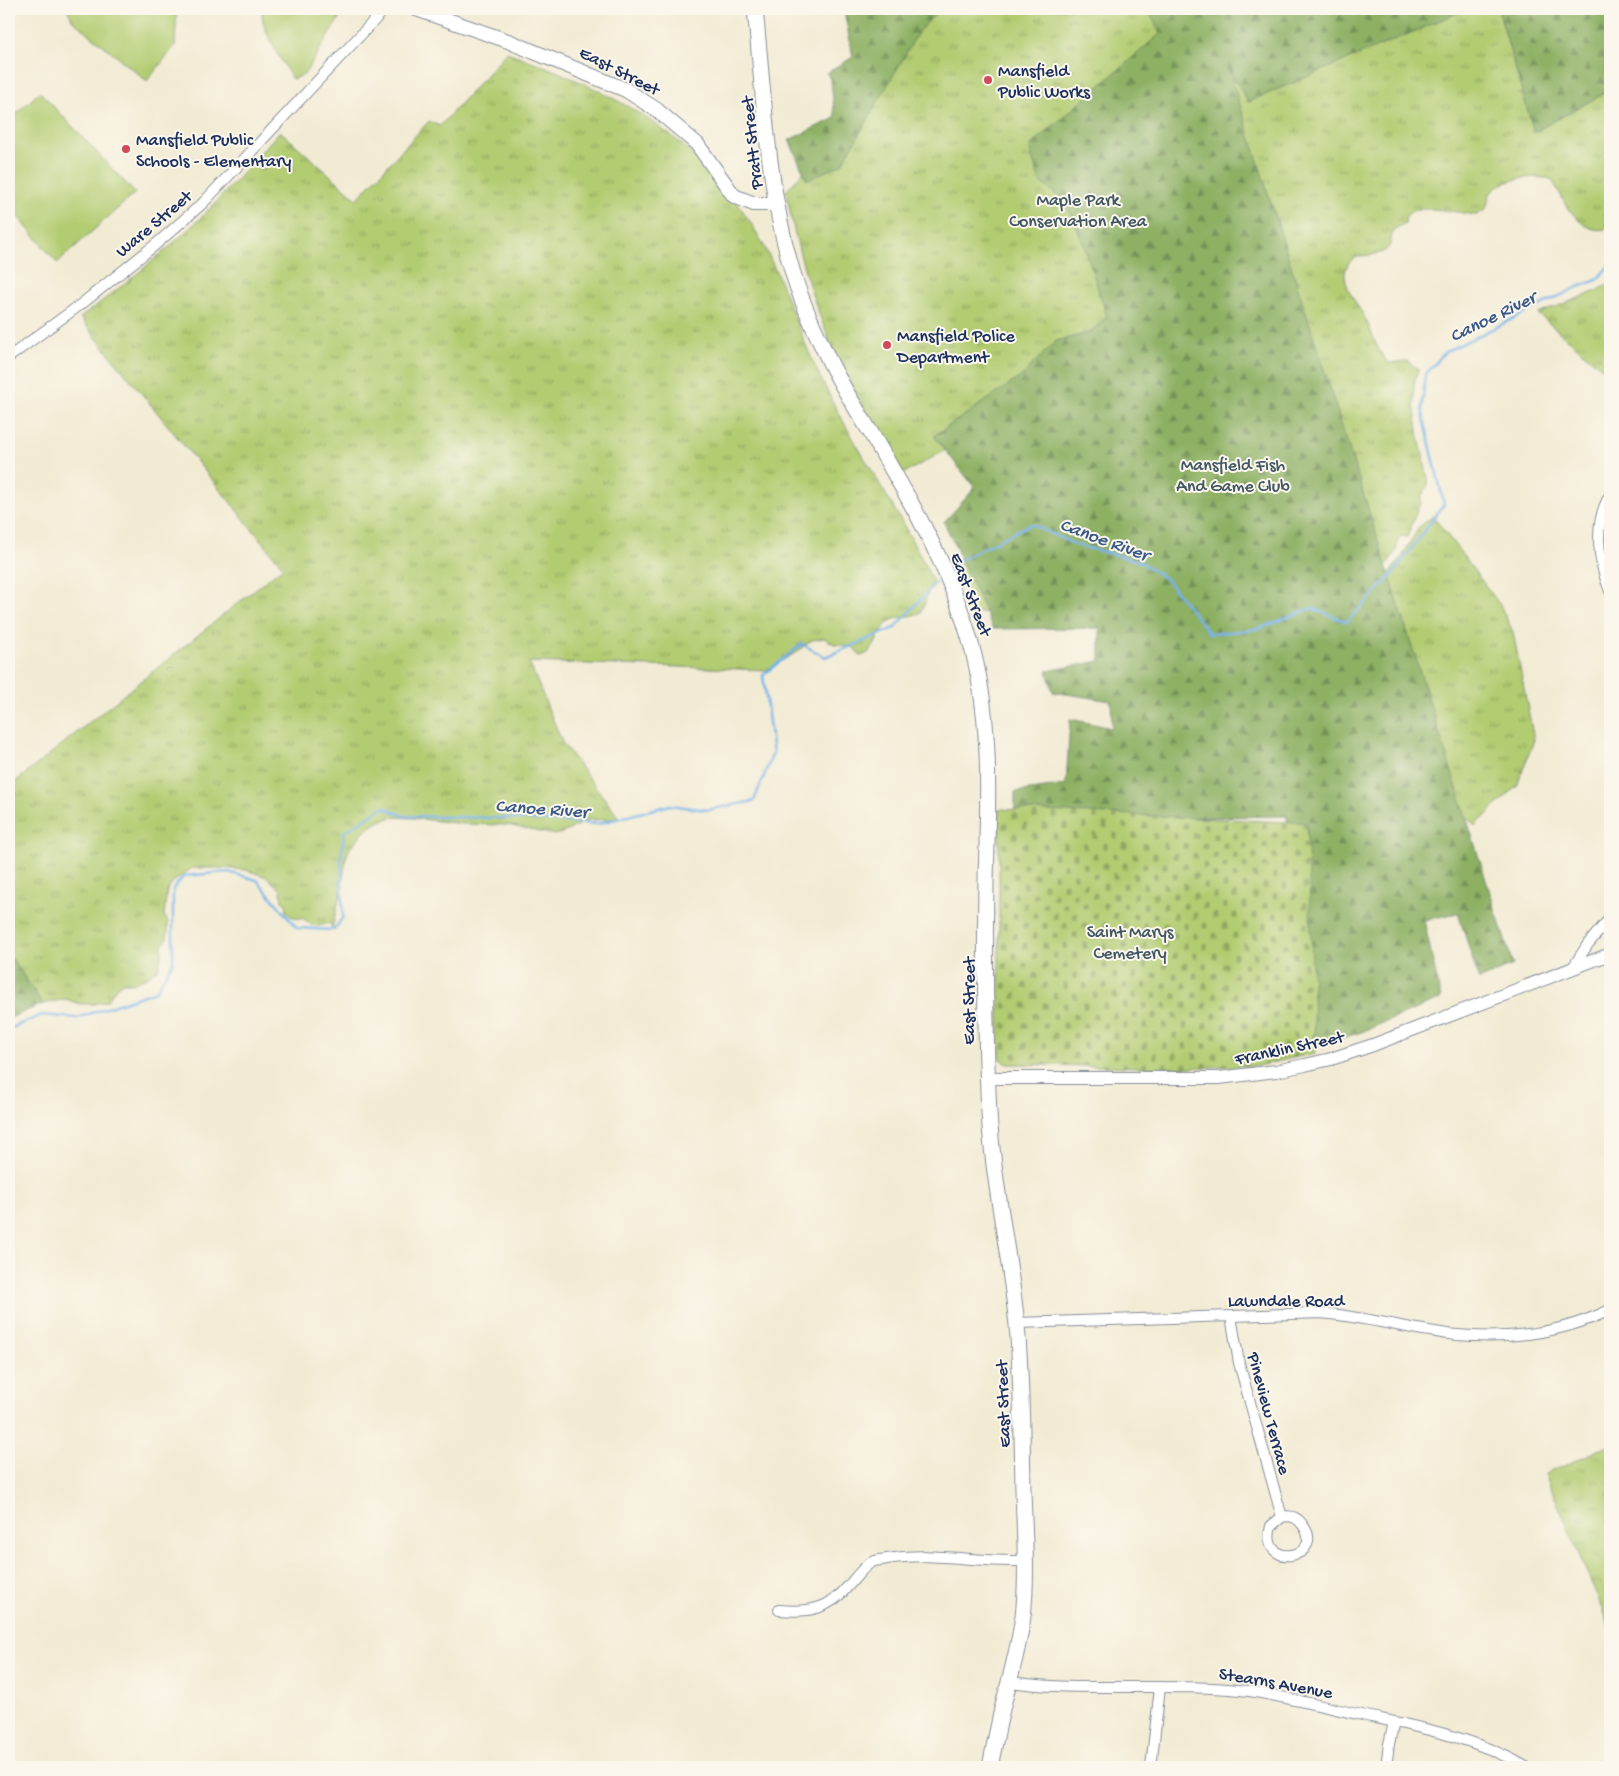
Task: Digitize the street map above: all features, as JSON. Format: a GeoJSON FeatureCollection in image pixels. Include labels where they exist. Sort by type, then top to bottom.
{"type":"FeatureCollection","features":[{"type":"Feature","properties":{"kind":"main road","name":"East Street"},"geometry":{"type":"LineString","coordinates":[[416,9],[515,44],[626,90],[657,110],[697,144],[734,196],[754,204],[777,204]]}},
{"type":"Feature","properties":{"kind":"main road","name":"Pratt Street"},"geometry":{"type":"LineString","coordinates":[[755,9],[770,167],[792,272]]}},
{"type":"Feature","properties":{"kind":"main road","name":"East Street"},"geometry":{"type":"LineString","coordinates":[[792,272],[810,318],[838,378],[898,481],[950,580],[973,651],[981,687],[986,726],[988,813],[986,916],[987,1078],[993,1154],[1017,1323],[1023,1444],[1025,1561],[1022,1622],[1011,1682],[1004,1701],[990,1767]]}},
{"type":"Feature","properties":{"kind":"street","name":"Ware Street"},"geometry":{"type":"LineString","coordinates":[[9,357],[84,302],[191,214],[385,9]]}},
{"type":"Feature","properties":{"kind":"street"},"geometry":{"type":"LineString","coordinates":[[1610,495],[1605,505],[1600,530],[1600,557],[1604,578],[1610,591]]}},
{"type":"Feature","properties":{"kind":"street"},"geometry":{"type":"LineString","coordinates":[[1572,969],[1588,944],[1610,918]]}},
{"type":"Feature","properties":{"kind":"street","name":"Franklin Street"},"geometry":{"type":"LineString","coordinates":[[987,1078],[1219,1078],[1276,1071],[1351,1053],[1610,954]]}},
{"type":"Feature","properties":{"kind":"street","name":"Lawndale Road"},"geometry":{"type":"LineString","coordinates":[[1017,1323],[1321,1313],[1343,1315],[1457,1335],[1482,1336],[1535,1333],[1564,1327],[1610,1310]]}},
{"type":"Feature","properties":{"kind":"street","name":"Pineview Terrace"},"geometry":{"type":"LineString","coordinates":[[1230,1316],[1239,1363],[1282,1516]]}},
{"type":"Feature","properties":{"kind":"street"},"geometry":{"type":"LineString","coordinates":[[779,1610],[799,1612],[814,1609],[830,1602],[845,1590],[872,1562],[887,1559],[945,1556],[1025,1561]]}},
{"type":"Feature","properties":{"kind":"street","name":"Stearns Avenue"},"geometry":{"type":"LineString","coordinates":[[1011,1682],[1057,1687],[1215,1688],[1249,1691],[1462,1738],[1526,1767]]}},
{"type":"Feature","properties":{"kind":"street"},"geometry":{"type":"LineString","coordinates":[[1151,1767],[1160,1687]]}},
{"type":"Feature","properties":{"kind":"street"},"geometry":{"type":"LineString","coordinates":[[1386,1767],[1394,1722]]}},
{"type":"Feature","properties":{"kind":"green space"},"geometry":{"type":"Polygon","coordinates":[[[67,9],[177,9],[175,46],[147,81],[73,21],[67,9]]]}},
{"type":"Feature","properties":{"kind":"green space"},"geometry":{"type":"Polygon","coordinates":[[[262,9],[340,9],[342,14],[304,75],[292,79],[264,26],[262,9]]]}},
{"type":"Feature","properties":{"kind":"green space"},"geometry":{"type":"Polygon","coordinates":[[[848,9],[940,9],[919,31],[842,164],[807,180],[789,140],[835,118],[831,82],[827,73],[853,57],[844,11],[848,9]]]}},
{"type":"Feature","properties":{"kind":"green space","name":"Maple Park Conservation Area"},"geometry":{"type":"Polygon","coordinates":[[[896,9],[1498,9],[1534,132],[1610,90],[1610,199],[1605,213],[1607,227],[1605,229],[1595,229],[1586,226],[1579,220],[1572,213],[1551,179],[1536,177],[1518,179],[1502,184],[1495,189],[1490,194],[1486,209],[1477,215],[1435,209],[1414,211],[1407,215],[1405,223],[1393,230],[1388,248],[1378,254],[1355,258],[1347,266],[1345,273],[1345,280],[1351,295],[1385,359],[1389,363],[1407,361],[1418,369],[1414,385],[1414,404],[1428,485],[1421,497],[1421,504],[1407,537],[1400,536],[1397,541],[1397,548],[1383,568],[1375,591],[1400,560],[1419,527],[1433,516],[1500,605],[1513,632],[1534,740],[1517,786],[1475,826],[1429,773],[1071,608],[973,613],[954,565],[960,556],[1027,404],[903,474],[867,413],[834,351],[818,312],[805,272],[794,232],[786,191],[854,117],[896,9]]]}},
{"type":"Feature","properties":{"kind":"green space","name":"Mansfield Fish And Game Club"},"geometry":{"type":"Polygon","coordinates":[[[1148,9],[1467,9],[1248,102],[1228,67],[1513,965],[1479,980],[1458,913],[1424,920],[1441,999],[1359,1033],[1301,1050],[1287,816],[1015,820],[1015,792],[1066,785],[1070,719],[1112,728],[1111,701],[1053,692],[1047,671],[1100,661],[1100,628],[993,629],[944,522],[975,488],[934,436],[1019,378],[1056,341],[1089,333],[1107,317],[1083,242],[1065,201],[1040,182],[1030,151],[1032,144],[1160,34],[1148,9]]]}},
{"type":"Feature","properties":{"kind":"green space"},"geometry":{"type":"Polygon","coordinates":[[[1498,9],[1610,9],[1610,90],[1534,132],[1498,9]]]}},
{"type":"Feature","properties":{"kind":"green space"},"geometry":{"type":"Polygon","coordinates":[[[507,52],[585,84],[655,124],[687,148],[716,176],[742,209],[772,263],[824,385],[914,544],[933,582],[922,609],[920,613],[897,618],[885,625],[874,646],[867,654],[861,656],[853,647],[834,644],[824,638],[812,640],[767,670],[529,662],[563,744],[620,819],[587,820],[555,835],[507,825],[464,824],[393,817],[380,821],[364,831],[347,854],[340,897],[332,928],[330,923],[319,926],[289,915],[286,911],[287,906],[282,901],[281,890],[267,877],[246,870],[192,868],[172,883],[167,890],[164,915],[168,922],[168,932],[166,941],[162,945],[162,956],[158,968],[150,975],[133,983],[122,983],[117,986],[107,1001],[80,1004],[65,999],[43,1004],[9,955],[9,787],[283,567],[80,318],[181,236],[217,201],[280,131],[357,199],[429,121],[440,126],[507,52]]]}},
{"type":"Feature","properties":{"kind":"green space"},"geometry":{"type":"Polygon","coordinates":[[[40,92],[135,193],[57,263],[9,206],[9,120],[40,92]]]}},
{"type":"Feature","properties":{"kind":"green space"},"geometry":{"type":"Polygon","coordinates":[[[1610,282],[1610,375],[1538,314],[1599,290],[1610,282]]]}},
{"type":"Feature","properties":{"kind":"green space","name":"Saint Marys Cemetery"},"geometry":{"type":"Polygon","coordinates":[[[999,809],[1307,823],[1315,1053],[1258,1066],[1175,1068],[1007,1064],[1000,1058],[999,1049],[999,809]]]}},
{"type":"Feature","properties":{"kind":"green space"},"geometry":{"type":"Polygon","coordinates":[[[9,955],[43,1004],[9,1018],[9,955]]]}},
{"type":"Feature","properties":{"kind":"green space"},"geometry":{"type":"Polygon","coordinates":[[[1610,1445],[1610,1627],[1545,1474],[1610,1445]]]}},
{"type":"Feature","properties":{"kind":"waterway","name":"Canoe River"},"geometry":{"type":"LineString","coordinates":[[950,568],[958,561],[1031,524],[1076,545],[1139,561],[1166,579],[1210,634],[1258,629],[1312,608],[1347,622],[1392,575],[1444,504],[1422,410],[1425,375],[1445,352],[1578,287],[1597,280],[1610,264]]}},
{"type":"Feature","properties":{"kind":"waterway","name":"Canoe River"},"geometry":{"type":"LineString","coordinates":[[9,1029],[42,1015],[77,1018],[156,991],[173,962],[173,889],[184,876],[228,872],[257,880],[297,928],[334,930],[343,917],[341,860],[344,832],[383,807],[404,816],[502,818],[597,824],[670,805],[707,810],[754,801],[773,753],[763,675],[802,644],[825,657],[895,628],[941,577]]}},
{"type":"Feature","properties":{"kind":"place","name":"Mansfield Public Works"},"geometry":{"type":"Point","coordinates":[988,80]}},
{"type":"Feature","properties":{"kind":"place","name":"Mansfield Public Schools - Elementary"},"geometry":{"type":"Point","coordinates":[126,149]}},
{"type":"Feature","properties":{"kind":"place","name":"Mansfield Police Department"},"geometry":{"type":"Point","coordinates":[887,345]}}]}
